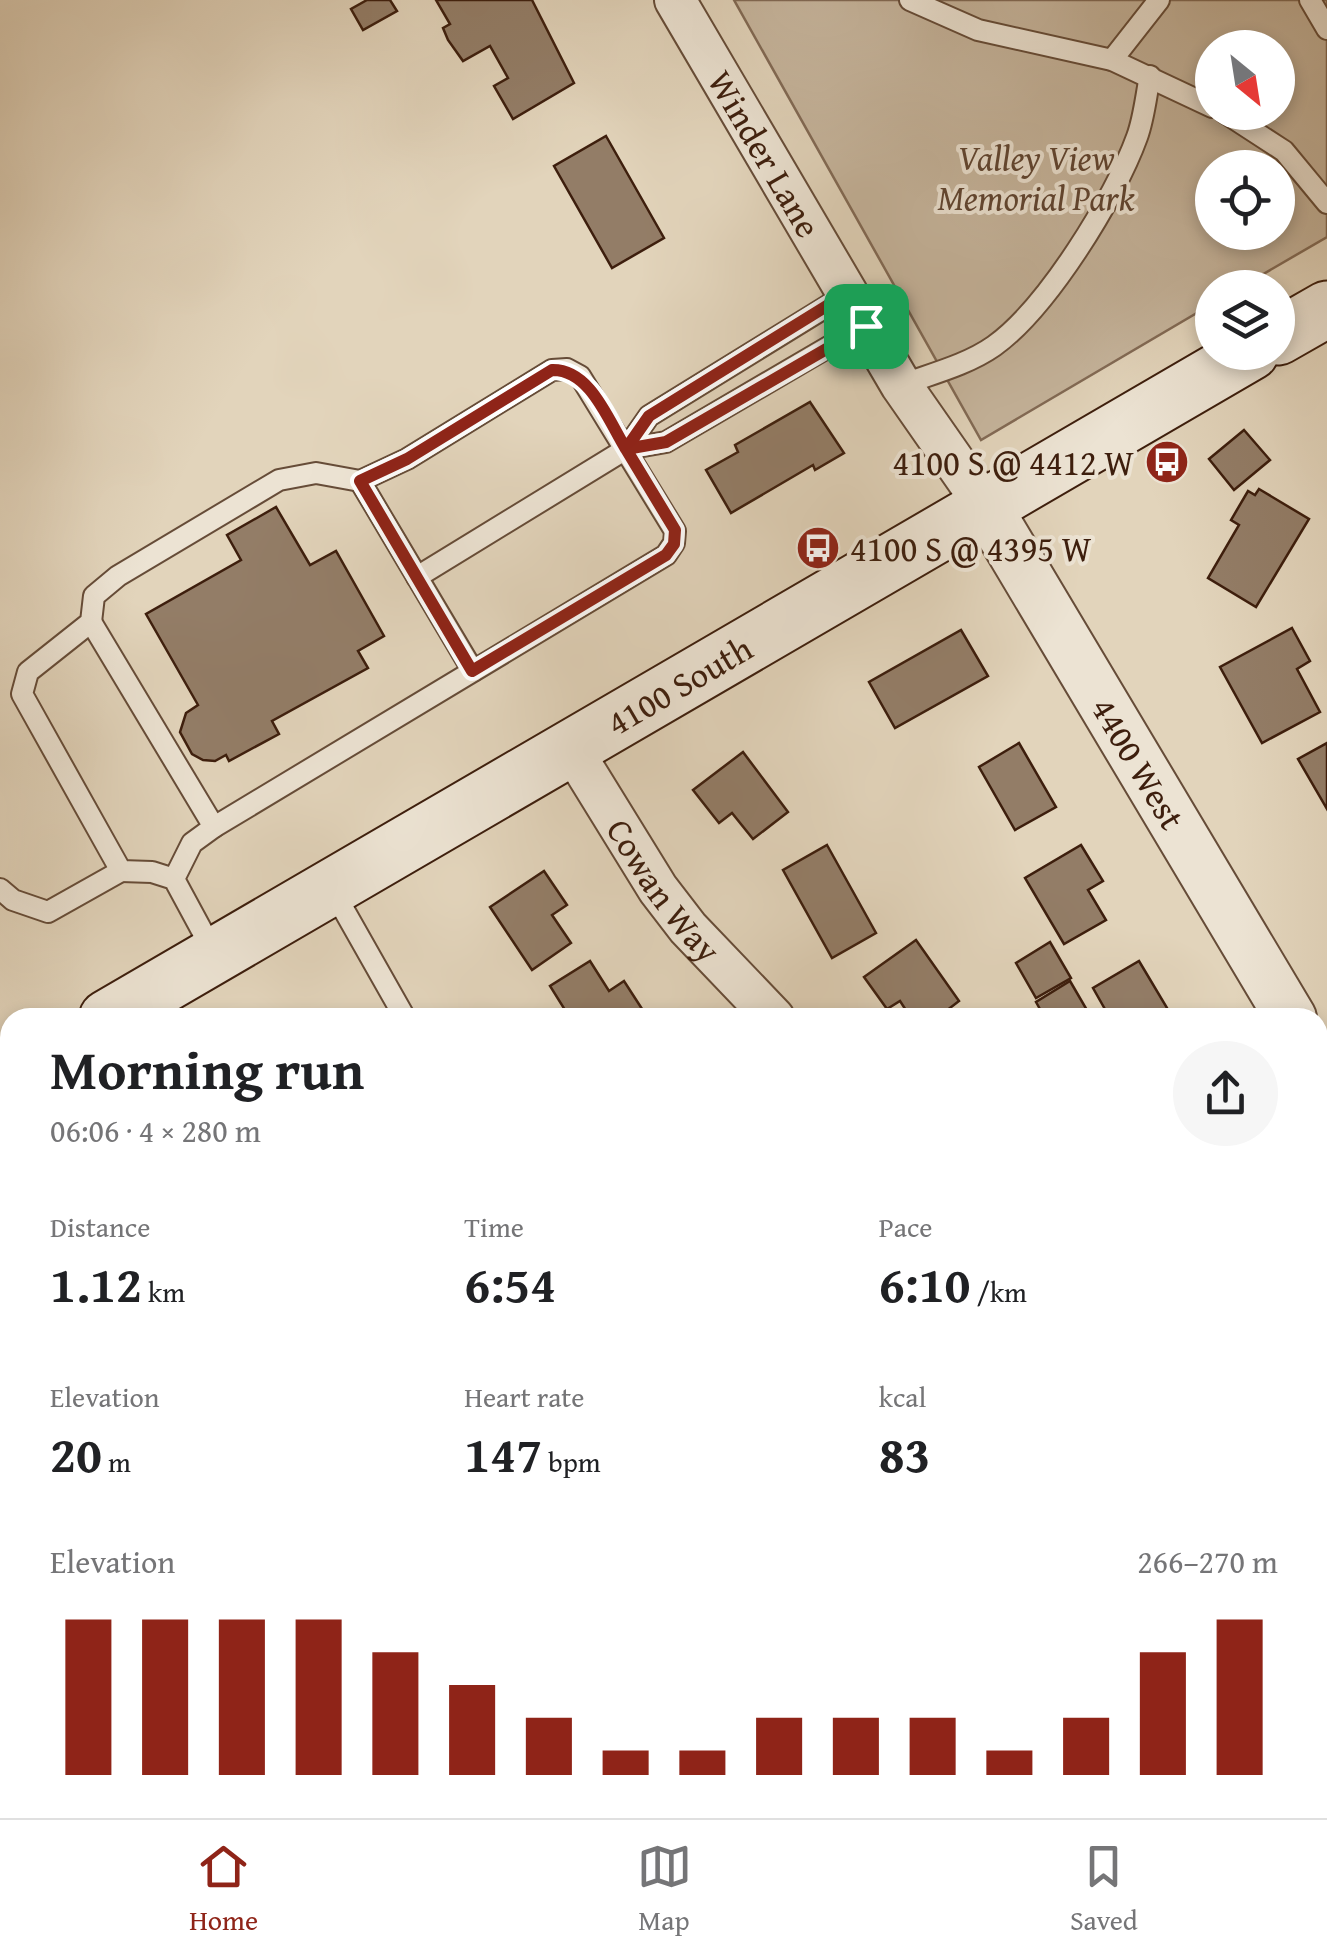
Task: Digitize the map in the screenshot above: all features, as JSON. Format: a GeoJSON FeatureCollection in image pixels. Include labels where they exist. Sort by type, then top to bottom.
{"type":"FeatureCollection","features":[{"type":"Feature","properties":{"kind":"main road"},"geometry":{"type":"LineString","coordinates":[[1295,328],[1327,309]]}},
{"type":"Feature","properties":{"kind":"main road","name":"4100 South"},"geometry":{"type":"LineString","coordinates":[[124,1008],[1221,370]]}},
{"type":"Feature","properties":{"kind":"street","name":"Winder Lane"},"geometry":{"type":"LineString","coordinates":[[674,0],[901,385],[986,507]]}},
{"type":"Feature","properties":{"kind":"street","name":"4400 West"},"geometry":{"type":"LineString","coordinates":[[986,507],[1284,1008]]}},
{"type":"Feature","properties":{"kind":"street","name":"Cowan Way"},"geometry":{"type":"LineString","coordinates":[[571,748],[658,889],[699,940],[764,1008]]}},
{"type":"Feature","properties":{"kind":"lane"},"geometry":{"type":"LineString","coordinates":[[910,0],[978,30],[1112,60],[1195,98]]}},
{"type":"Feature","properties":{"kind":"lane"},"geometry":{"type":"LineString","coordinates":[[1112,60],[1159,0]]}},
{"type":"Feature","properties":{"kind":"lane"},"geometry":{"type":"LineString","coordinates":[[1310,0],[1327,29]]}},
{"type":"Feature","properties":{"kind":"lane"},"geometry":{"type":"LineString","coordinates":[[901,385],[991,348],[1016,328],[1050,286],[1118,185],[1139,132],[1150,76]]}},
{"type":"Feature","properties":{"kind":"lane"},"geometry":{"type":"LineString","coordinates":[[1251,130],[1284,152],[1327,204]]}},
{"type":"Feature","properties":{"kind":"lane"},"geometry":{"type":"LineString","coordinates":[[626,449],[649,416],[856,310]]}},
{"type":"Feature","properties":{"kind":"lane"},"geometry":{"type":"LineString","coordinates":[[416,577],[626,449],[666,442],[856,310]]}},
{"type":"Feature","properties":{"kind":"lane"},"geometry":{"type":"LineString","coordinates":[[174,880],[192,843],[214,827],[666,555],[674,544],[675,530],[580,376],[552,370],[407,459],[360,481],[316,473],[279,480],[118,576],[94,596],[91,622],[214,827]]}},
{"type":"Feature","properties":{"kind":"lane"},"geometry":{"type":"LineString","coordinates":[[360,481],[472,671]]}},
{"type":"Feature","properties":{"kind":"lane"},"geometry":{"type":"LineString","coordinates":[[91,622],[28,672],[22,694],[121,872]]}},
{"type":"Feature","properties":{"kind":"lane"},"geometry":{"type":"LineString","coordinates":[[0,889],[13,900],[48,912],[121,872],[152,872],[174,880],[215,955]]}},
{"type":"Feature","properties":{"kind":"lane"},"geometry":{"type":"LineString","coordinates":[[331,888],[399,1008]]}},
{"type":"Feature","properties":{"kind":"green space","name":"Valley View Memorial Park"},"geometry":{"type":"Polygon","coordinates":[[[734,0],[1327,0],[1327,237],[1270,270],[1195,270],[1195,314],[981,440],[734,0]]]}},
{"type":"Feature","properties":{"kind":"building"},"geometry":{"type":"Polygon","coordinates":[[[367,0],[390,0],[397,11],[363,30],[351,9],[367,0]]]}},
{"type":"Feature","properties":{"kind":"building"},"geometry":{"type":"Polygon","coordinates":[[[436,0],[532,0],[574,83],[513,119],[494,86],[508,78],[490,46],[463,61],[448,40],[443,28],[450,24],[436,0]]]}},
{"type":"Feature","properties":{"kind":"building"},"geometry":{"type":"Polygon","coordinates":[[[606,136],[664,238],[612,268],[554,166],[606,136]]]}},
{"type":"Feature","properties":{"kind":"building"},"geometry":{"type":"Polygon","coordinates":[[[810,402],[844,453],[815,470],[813,465],[731,513],[706,470],[738,452],[735,445],[810,402]]]}},
{"type":"Feature","properties":{"kind":"building"},"geometry":{"type":"Polygon","coordinates":[[[1244,430],[1270,460],[1234,490],[1209,459],[1244,430]]]}},
{"type":"Feature","properties":{"kind":"building"},"geometry":{"type":"Polygon","coordinates":[[[1259,489],[1309,519],[1256,607],[1208,578],[1239,525],[1231,520],[1248,491],[1255,495],[1259,489]]]}},
{"type":"Feature","properties":{"kind":"building"},"geometry":{"type":"Polygon","coordinates":[[[276,507],[310,565],[336,551],[384,636],[358,651],[368,668],[272,721],[279,734],[229,761],[226,755],[215,761],[203,760],[192,754],[180,732],[186,713],[198,705],[146,614],[241,560],[227,535],[276,507]]]}},
{"type":"Feature","properties":{"kind":"building"},"geometry":{"type":"Polygon","coordinates":[[[1292,628],[1310,661],[1297,669],[1320,712],[1262,743],[1220,667],[1292,628]]]}},
{"type":"Feature","properties":{"kind":"building"},"geometry":{"type":"Polygon","coordinates":[[[961,630],[988,676],[895,728],[869,682],[961,630]]]}},
{"type":"Feature","properties":{"kind":"building"},"geometry":{"type":"Polygon","coordinates":[[[1019,743],[1056,807],[1015,830],[979,767],[1019,743]]]}},
{"type":"Feature","properties":{"kind":"building"},"geometry":{"type":"Polygon","coordinates":[[[1327,743],[1327,809],[1298,759],[1327,743]]]}},
{"type":"Feature","properties":{"kind":"building"},"geometry":{"type":"Polygon","coordinates":[[[743,752],[788,812],[753,839],[732,813],[719,823],[693,790],[743,752]]]}},
{"type":"Feature","properties":{"kind":"building"},"geometry":{"type":"Polygon","coordinates":[[[827,845],[876,933],[832,958],[783,870],[827,845]]]}},
{"type":"Feature","properties":{"kind":"building"},"geometry":{"type":"Polygon","coordinates":[[[1081,845],[1103,881],[1088,890],[1106,920],[1064,944],[1025,878],[1081,845]]]}},
{"type":"Feature","properties":{"kind":"building"},"geometry":{"type":"Polygon","coordinates":[[[544,871],[567,905],[552,915],[571,943],[532,970],[490,907],[544,871]]]}},
{"type":"Feature","properties":{"kind":"building"},"geometry":{"type":"Polygon","coordinates":[[[916,940],[959,1001],[950,1008],[905,1008],[900,1001],[886,1008],[864,977],[916,940]]]}},
{"type":"Feature","properties":{"kind":"building"},"geometry":{"type":"Polygon","coordinates":[[[1050,942],[1071,978],[1036,998],[1016,963],[1050,942]]]}},
{"type":"Feature","properties":{"kind":"building"},"geometry":{"type":"Polygon","coordinates":[[[590,961],[609,991],[624,981],[641,1008],[564,1008],[550,986],[590,961]]]}},
{"type":"Feature","properties":{"kind":"building"},"geometry":{"type":"Polygon","coordinates":[[[1139,961],[1167,1008],[1104,1008],[1093,988],[1139,961]]]}},
{"type":"Feature","properties":{"kind":"building"},"geometry":{"type":"Polygon","coordinates":[[[1070,981],[1086,1008],[1039,1008],[1036,1002],[1070,981]]]}},
{"type":"Feature","properties":{"kind":"place","name":"4100 S @ 4412 W"},"geometry":{"type":"Point","coordinates":[1167,462]}},
{"type":"Feature","properties":{"kind":"place","name":"4100 S @ 4395 W"},"geometry":{"type":"Point","coordinates":[818,548]}},
{"type":"Feature","properties":{"kind":"route"},"geometry":{"type":"LineString","coordinates":[[866,326],[666,442],[626,449],[580,376],[552,370],[407,459],[360,481],[472,671],[666,555],[674,544],[675,530],[626,449],[649,416],[846,294],[866,326]]}}]}
